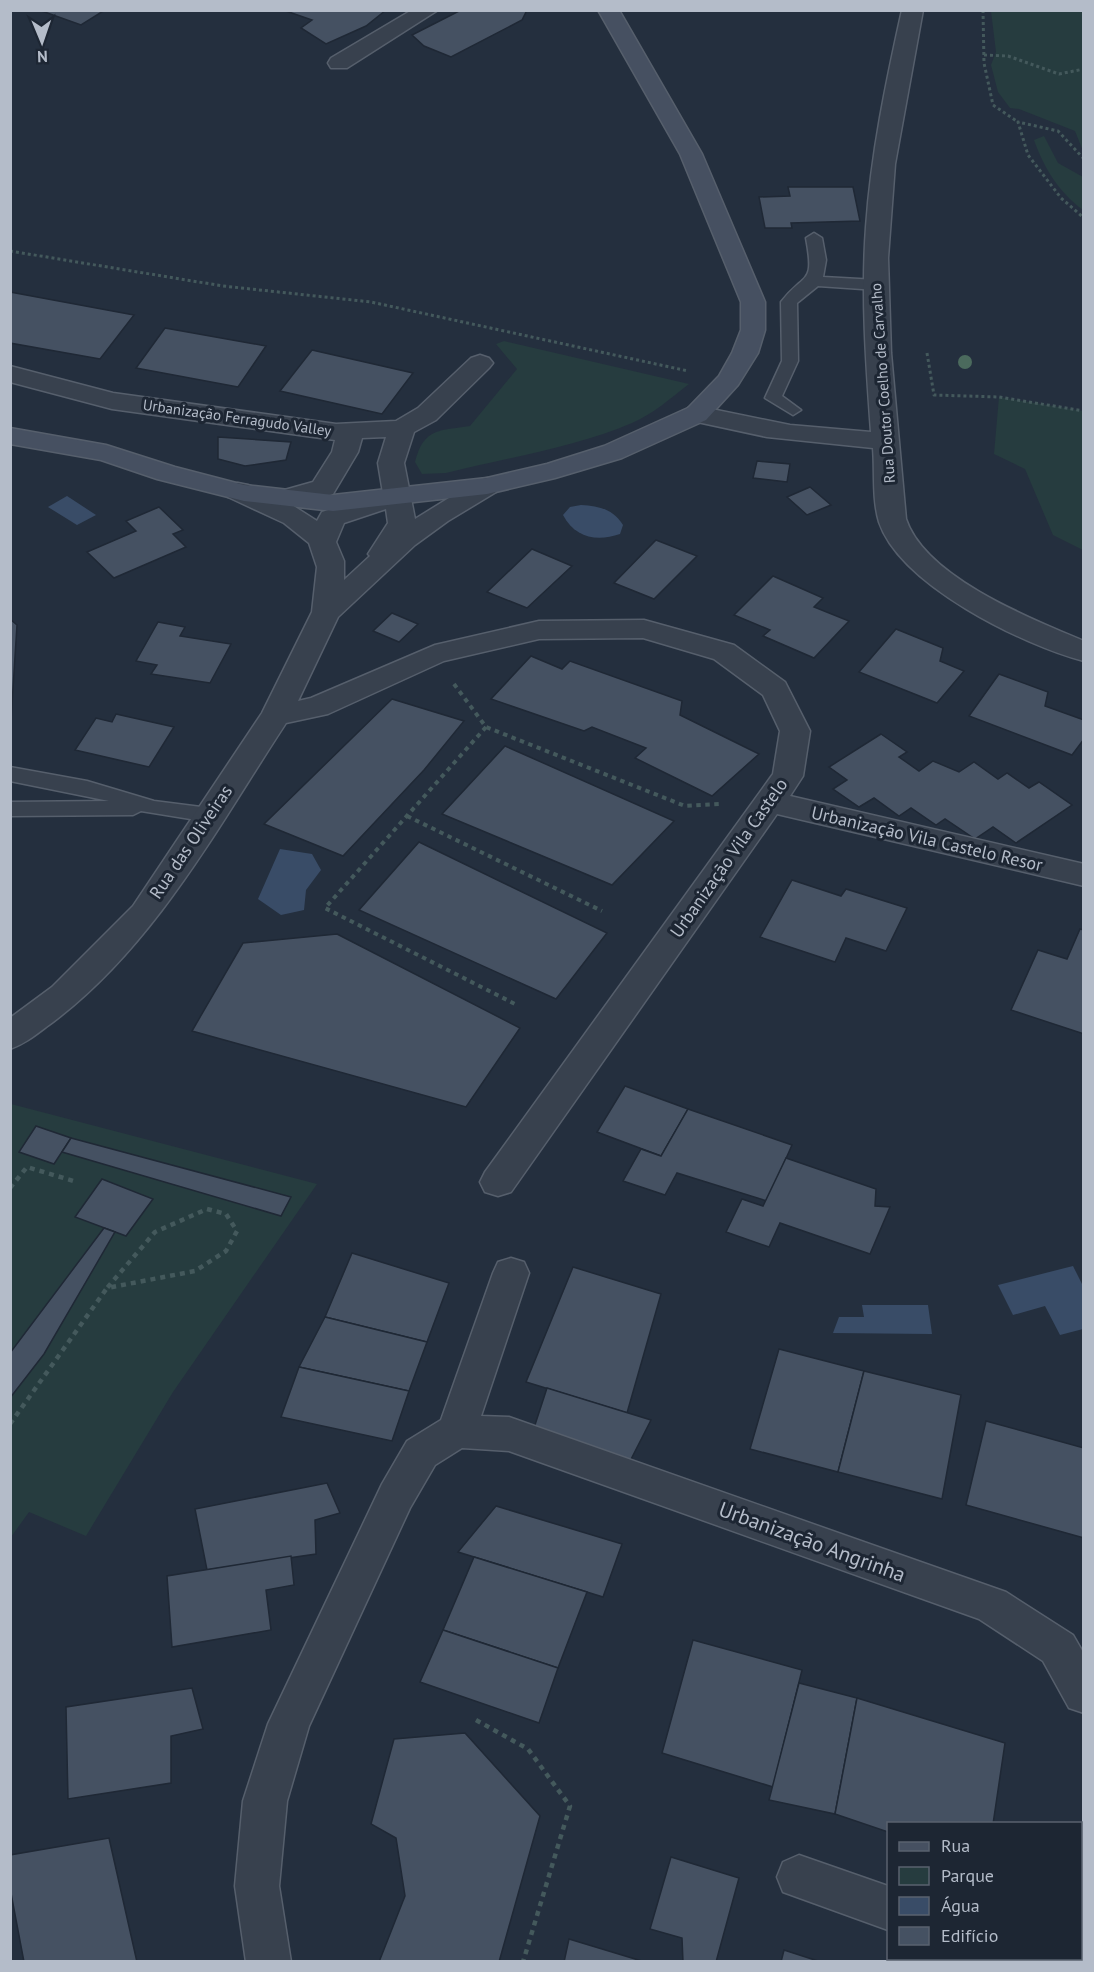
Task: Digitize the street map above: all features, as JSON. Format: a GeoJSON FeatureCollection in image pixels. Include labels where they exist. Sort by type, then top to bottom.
{"type":"FeatureCollection","features":[{"type":"Feature","properties":{"kind":"street"},"geometry":{"type":"LineString","coordinates":[[339,63],[428,10]]}},
{"type":"Feature","properties":{"kind":"street"},"geometry":{"type":"LineString","coordinates":[[10,436],[106,453],[166,473],[238,491],[333,502],[394,498],[487,486],[613,452],[697,414],[729,380],[745,353],[753,330],[753,302],[691,154],[608,10]]}},
{"type":"Feature","properties":{"kind":"street","name":"Rua Doutor Coelho de Carvalho"},"geometry":{"type":"LineString","coordinates":[[913,10],[893,101],[883,173],[877,285],[878,350],[894,524],[926,568],[979,604],[1083,652]]}},
{"type":"Feature","properties":{"kind":"street","name":"Urbanização Ferragudo Valley"},"geometry":{"type":"LineString","coordinates":[[10,374],[112,401],[336,432],[402,428],[427,414],[480,363]]}},
{"type":"Feature","properties":{"kind":"street"},"geometry":{"type":"LineString","coordinates":[[697,414],[749,428],[838,439],[885,441]]}},
{"type":"Feature","properties":{"kind":"street"},"geometry":{"type":"LineString","coordinates":[[368,572],[402,523],[394,498],[391,463],[402,428]]}},
{"type":"Feature","properties":{"kind":"street"},"geometry":{"type":"LineString","coordinates":[[291,497],[323,488],[345,452],[351,431]]}},
{"type":"Feature","properties":{"kind":"street"},"geometry":{"type":"LineString","coordinates":[[326,612],[405,539],[438,515],[487,486]]}},
{"type":"Feature","properties":{"kind":"street"},"geometry":{"type":"LineString","coordinates":[[238,491],[278,508],[324,540]]}},
{"type":"Feature","properties":{"kind":"street"},"geometry":{"type":"LineString","coordinates":[[326,612],[330,560],[324,540],[332,518],[394,498]]}},
{"type":"Feature","properties":{"kind":"street","name":"Rua das Oliveiras"},"geometry":{"type":"LineString","coordinates":[[10,1036],[63,996],[144,914],[276,716],[326,612]]}},
{"type":"Feature","properties":{"kind":"street","name":"Urbanização Vila Castelo"},"geometry":{"type":"LineString","coordinates":[[276,716],[318,707],[435,654],[539,630],[644,628],[724,652],[775,689],[795,731],[788,776],[498,1182]]}},
{"type":"Feature","properties":{"kind":"street","name":"Urbanização Vila Castelo Resor"},"geometry":{"type":"LineString","coordinates":[[771,802],[1083,875]]}},
{"type":"Feature","properties":{"kind":"street"},"geometry":{"type":"LineString","coordinates":[[268,1962],[257,1886],[265,1801],[289,1724],[401,1488],[421,1453],[457,1431],[511,1273]]}},
{"type":"Feature","properties":{"kind":"street","name":"Urbanização Angrinha"},"geometry":{"type":"LineString","coordinates":[[457,1431],[509,1434],[992,1605],[1058,1648],[1083,1694]]}},
{"type":"Feature","properties":{"kind":"street"},"geometry":{"type":"LineString","coordinates":[[799,1877],[887,1908]]}},
{"type":"Feature","properties":{"kind":"lane"},"geometry":{"type":"LineString","coordinates":[[793,410],[773,398],[790,361],[789,302],[814,280],[818,260],[814,238]]}},
{"type":"Feature","properties":{"kind":"lane"},"geometry":{"type":"LineString","coordinates":[[814,280],[877,285]]}},
{"type":"Feature","properties":{"kind":"lane"},"geometry":{"type":"LineString","coordinates":[[10,774],[87,789],[154,808]]}},
{"type":"Feature","properties":{"kind":"lane"},"geometry":{"type":"LineString","coordinates":[[10,809],[154,808],[209,815]]}},
{"type":"Feature","properties":{"kind":"path"},"geometry":{"type":"LineString","coordinates":[[983,10],[984,55],[993,105],[1018,122],[1058,131],[1083,159]]}},
{"type":"Feature","properties":{"kind":"path"},"geometry":{"type":"LineString","coordinates":[[984,55],[1008,56],[1059,74],[1083,69]]}},
{"type":"Feature","properties":{"kind":"path"},"geometry":{"type":"LineString","coordinates":[[1018,122],[1028,155],[1061,198],[1083,218]]}},
{"type":"Feature","properties":{"kind":"path"},"geometry":{"type":"LineString","coordinates":[[10,251],[224,286],[370,302],[729,380]]}},
{"type":"Feature","properties":{"kind":"path"},"geometry":{"type":"LineString","coordinates":[[927,353],[934,395],[999,397],[1083,411]]}},
{"type":"Feature","properties":{"kind":"path"},"geometry":{"type":"LineString","coordinates":[[451,680],[486,727],[686,806]]}},
{"type":"Feature","properties":{"kind":"path"},"geometry":{"type":"LineString","coordinates":[[486,727],[325,908],[517,1005]]}},
{"type":"Feature","properties":{"kind":"path"},"geometry":{"type":"LineString","coordinates":[[407,816],[602,911]]}},
{"type":"Feature","properties":{"kind":"path"},"geometry":{"type":"LineString","coordinates":[[10,1188],[27,1167],[77,1182]]}},
{"type":"Feature","properties":{"kind":"path"},"geometry":{"type":"LineString","coordinates":[[10,1424],[107,1288],[155,1232],[207,1209],[226,1214],[237,1231],[226,1251],[195,1271],[107,1288]]}},
{"type":"Feature","properties":{"kind":"path"},"geometry":{"type":"LineString","coordinates":[[477,1720],[528,1749],[570,1806],[523,1962]]}},
{"type":"Feature","properties":{"kind":"green space"},"geometry":{"type":"Polygon","coordinates":[[[991,11],[1081,11],[1084,13],[1083,151],[1075,131],[1019,109],[1010,108],[998,92],[991,65],[996,52],[991,11]]]}},
{"type":"Feature","properties":{"kind":"green space"},"geometry":{"type":"Polygon","coordinates":[[[1044,136],[1058,163],[1083,177],[1083,210],[1059,187],[1042,160],[1034,140],[1044,136]]]}},
{"type":"Feature","properties":{"kind":"green space"},"geometry":{"type":"Polygon","coordinates":[[[504,341],[689,384],[647,415],[588,439],[446,473],[422,474],[415,462],[423,442],[442,430],[470,426],[517,369],[496,344],[504,341]]]}},
{"type":"Feature","properties":{"kind":"green space"},"geometry":{"type":"Polygon","coordinates":[[[999,397],[1083,411],[1083,550],[1053,535],[1025,469],[994,454],[999,397]]]}},
{"type":"Feature","properties":{"kind":"green space"},"geometry":{"type":"Polygon","coordinates":[[[11,1104],[317,1184],[173,1392],[86,1536],[29,1512],[11,1537],[11,1104]]]}},
{"type":"Feature","properties":{"kind":"water"},"geometry":{"type":"Polygon","coordinates":[[[67,496],[96,515],[77,525],[48,507],[67,496]]]}},
{"type":"Feature","properties":{"kind":"water"},"geometry":{"type":"Polygon","coordinates":[[[581,505],[600,508],[615,515],[623,525],[620,534],[595,538],[574,529],[563,515],[570,507],[581,505]]]}},
{"type":"Feature","properties":{"kind":"water"},"geometry":{"type":"Polygon","coordinates":[[[280,849],[312,854],[321,870],[306,890],[304,910],[281,915],[258,899],[280,849]]]}},
{"type":"Feature","properties":{"kind":"water"},"geometry":{"type":"Polygon","coordinates":[[[1073,1266],[1083,1286],[1083,1329],[1060,1335],[1045,1306],[1013,1315],[998,1285],[1073,1266]]]}},
{"type":"Feature","properties":{"kind":"water"},"geometry":{"type":"Polygon","coordinates":[[[862,1305],[928,1305],[932,1334],[833,1333],[839,1317],[864,1317],[862,1305]]]}},
{"type":"Feature","properties":{"kind":"building"},"geometry":{"type":"Polygon","coordinates":[[[39,10],[105,10],[81,25],[39,10]]]}},
{"type":"Feature","properties":{"kind":"building"},"geometry":{"type":"Polygon","coordinates":[[[283,10],[386,10],[366,26],[326,44],[301,28],[312,20],[283,10]]]}},
{"type":"Feature","properties":{"kind":"building"},"geometry":{"type":"Polygon","coordinates":[[[461,10],[527,10],[522,20],[451,57],[424,46],[412,35],[461,10]]]}},
{"type":"Feature","properties":{"kind":"building"},"geometry":{"type":"Polygon","coordinates":[[[788,187],[853,187],[860,221],[791,223],[792,228],[765,228],[759,197],[790,196],[788,187]]]}},
{"type":"Feature","properties":{"kind":"building"},"geometry":{"type":"Polygon","coordinates":[[[10,292],[134,315],[100,359],[10,343],[10,292]]]}},
{"type":"Feature","properties":{"kind":"building"},"geometry":{"type":"Polygon","coordinates":[[[165,328],[266,346],[238,387],[136,368],[165,328]]]}},
{"type":"Feature","properties":{"kind":"building"},"geometry":{"type":"Polygon","coordinates":[[[312,350],[413,373],[382,414],[280,391],[312,350]]]}},
{"type":"Feature","properties":{"kind":"building"},"geometry":{"type":"Polygon","coordinates":[[[218,437],[291,442],[286,460],[245,466],[218,459],[218,437]]]}},
{"type":"Feature","properties":{"kind":"building"},"geometry":{"type":"Polygon","coordinates":[[[757,461],[790,464],[787,482],[753,478],[757,461]]]}},
{"type":"Feature","properties":{"kind":"building"},"geometry":{"type":"Polygon","coordinates":[[[810,487],[831,505],[807,515],[787,497],[810,487]]]}},
{"type":"Feature","properties":{"kind":"building"},"geometry":{"type":"Polygon","coordinates":[[[159,507],[183,530],[173,534],[186,547],[114,578],[87,552],[136,531],[126,521],[159,507]]]}},
{"type":"Feature","properties":{"kind":"building"},"geometry":{"type":"Polygon","coordinates":[[[656,540],[697,556],[654,599],[614,583],[656,540]]]}},
{"type":"Feature","properties":{"kind":"building"},"geometry":{"type":"Polygon","coordinates":[[[532,549],[572,566],[527,608],[487,592],[532,549]]]}},
{"type":"Feature","properties":{"kind":"building"},"geometry":{"type":"Polygon","coordinates":[[[773,576],[823,598],[814,607],[849,621],[814,658],[763,636],[770,630],[734,615],[773,576]]]}},
{"type":"Feature","properties":{"kind":"building"},"geometry":{"type":"Polygon","coordinates":[[[392,613],[418,624],[399,642],[373,631],[392,613]]]}},
{"type":"Feature","properties":{"kind":"building"},"geometry":{"type":"Polygon","coordinates":[[[10,619],[17,625],[10,736],[10,619]]]}},
{"type":"Feature","properties":{"kind":"building"},"geometry":{"type":"Polygon","coordinates":[[[158,622],[185,627],[180,636],[231,644],[210,683],[151,674],[157,665],[136,661],[158,622]]]}},
{"type":"Feature","properties":{"kind":"building"},"geometry":{"type":"Polygon","coordinates":[[[896,629],[943,648],[940,661],[964,671],[937,703],[859,672],[896,629]]]}},
{"type":"Feature","properties":{"kind":"building"},"geometry":{"type":"Polygon","coordinates":[[[531,656],[562,669],[570,661],[682,701],[680,715],[759,754],[712,796],[635,758],[646,748],[592,727],[584,731],[491,699],[531,656]]]}},
{"type":"Feature","properties":{"kind":"building"},"geometry":{"type":"Polygon","coordinates":[[[999,674],[1048,692],[1045,706],[1084,720],[1084,739],[1072,755],[969,716],[999,674]]]}},
{"type":"Feature","properties":{"kind":"building"},"geometry":{"type":"Polygon","coordinates":[[[392,699],[464,721],[424,770],[343,856],[264,824],[392,699]]]}},
{"type":"Feature","properties":{"kind":"building"},"geometry":{"type":"Polygon","coordinates":[[[116,714],[174,727],[149,767],[75,750],[96,718],[112,722],[116,714]]]}},
{"type":"Feature","properties":{"kind":"building"},"geometry":{"type":"Polygon","coordinates":[[[881,734],[907,752],[899,757],[919,771],[933,761],[959,772],[974,762],[998,779],[1007,773],[1029,788],[1039,782],[1072,805],[1016,843],[993,827],[975,839],[945,819],[936,825],[911,808],[899,816],[874,798],[859,807],[833,789],[847,780],[829,767],[881,734]]]}},
{"type":"Feature","properties":{"kind":"building"},"geometry":{"type":"Polygon","coordinates":[[[505,746],[674,821],[612,885],[442,814],[505,746]]]}},
{"type":"Feature","properties":{"kind":"building"},"geometry":{"type":"Polygon","coordinates":[[[419,842],[607,933],[556,999],[359,910],[419,842]]]}},
{"type":"Feature","properties":{"kind":"building"},"geometry":{"type":"Polygon","coordinates":[[[792,880],[841,896],[846,889],[907,908],[886,951],[846,938],[835,962],[760,937],[792,880]]]}},
{"type":"Feature","properties":{"kind":"building"},"geometry":{"type":"Polygon","coordinates":[[[1080,929],[1084,930],[1084,1034],[1011,1010],[1038,950],[1067,959],[1080,929]]]}},
{"type":"Feature","properties":{"kind":"building"},"geometry":{"type":"Polygon","coordinates":[[[337,934],[520,1028],[466,1107],[192,1031],[243,943],[337,934]]]}},
{"type":"Feature","properties":{"kind":"building"},"geometry":{"type":"Polygon","coordinates":[[[625,1086],[688,1109],[661,1156],[597,1132],[625,1086]]]}},
{"type":"Feature","properties":{"kind":"building"},"geometry":{"type":"Polygon","coordinates":[[[688,1109],[792,1145],[767,1201],[677,1173],[665,1195],[623,1181],[641,1149],[661,1156],[688,1109]]]}},
{"type":"Feature","properties":{"kind":"building"},"geometry":{"type":"Polygon","coordinates":[[[36,1126],[71,1138],[54,1164],[19,1152],[36,1126]]]}},
{"type":"Feature","properties":{"kind":"building"},"geometry":{"type":"Polygon","coordinates":[[[71,1138],[291,1197],[281,1216],[62,1152],[71,1138]]]}},
{"type":"Feature","properties":{"kind":"building"},"geometry":{"type":"Polygon","coordinates":[[[786,1158],[876,1189],[875,1206],[890,1207],[870,1254],[780,1223],[769,1247],[726,1232],[742,1199],[763,1206],[786,1158]]]}},
{"type":"Feature","properties":{"kind":"building"},"geometry":{"type":"Polygon","coordinates":[[[102,1179],[153,1199],[126,1236],[75,1217],[102,1179]]]}},
{"type":"Feature","properties":{"kind":"building"},"geometry":{"type":"Polygon","coordinates":[[[104,1228],[115,1232],[44,1354],[10,1398],[10,1353],[104,1228]]]}},
{"type":"Feature","properties":{"kind":"building"},"geometry":{"type":"Polygon","coordinates":[[[352,1253],[449,1283],[427,1342],[325,1317],[352,1253]]]}},
{"type":"Feature","properties":{"kind":"building"},"geometry":{"type":"Polygon","coordinates":[[[573,1267],[661,1294],[627,1413],[526,1382],[573,1267]]]}},
{"type":"Feature","properties":{"kind":"building"},"geometry":{"type":"Polygon","coordinates":[[[325,1317],[427,1342],[409,1391],[299,1367],[325,1317]]]}},
{"type":"Feature","properties":{"kind":"building"},"geometry":{"type":"Polygon","coordinates":[[[779,1349],[864,1371],[838,1472],[750,1449],[779,1349]]]}},
{"type":"Feature","properties":{"kind":"building"},"geometry":{"type":"Polygon","coordinates":[[[299,1367],[409,1391],[392,1441],[281,1417],[299,1367]]]}},
{"type":"Feature","properties":{"kind":"building"},"geometry":{"type":"Polygon","coordinates":[[[864,1371],[961,1395],[942,1499],[838,1472],[864,1371]]]}},
{"type":"Feature","properties":{"kind":"building"},"geometry":{"type":"Polygon","coordinates":[[[547,1388],[651,1420],[626,1469],[532,1434],[547,1388]]]}},
{"type":"Feature","properties":{"kind":"building"},"geometry":{"type":"Polygon","coordinates":[[[986,1421],[1084,1448],[1084,1538],[966,1505],[986,1421]]]}},
{"type":"Feature","properties":{"kind":"building"},"geometry":{"type":"Polygon","coordinates":[[[327,1483],[340,1513],[315,1520],[316,1554],[207,1570],[195,1509],[327,1483]]]}},
{"type":"Feature","properties":{"kind":"building"},"geometry":{"type":"Polygon","coordinates":[[[496,1506],[622,1544],[603,1597],[458,1552],[496,1506]]]}},
{"type":"Feature","properties":{"kind":"building"},"geometry":{"type":"Polygon","coordinates":[[[291,1556],[294,1585],[266,1590],[271,1630],[172,1647],[167,1576],[291,1556]]]}},
{"type":"Feature","properties":{"kind":"building"},"geometry":{"type":"Polygon","coordinates":[[[474,1557],[587,1592],[558,1668],[443,1630],[474,1557]]]}},
{"type":"Feature","properties":{"kind":"building"},"geometry":{"type":"Polygon","coordinates":[[[443,1630],[558,1668],[539,1723],[420,1682],[443,1630]]]}},
{"type":"Feature","properties":{"kind":"building"},"geometry":{"type":"Polygon","coordinates":[[[693,1640],[802,1670],[773,1787],[662,1753],[693,1640]]]}},
{"type":"Feature","properties":{"kind":"building"},"geometry":{"type":"Polygon","coordinates":[[[799,1683],[857,1698],[835,1814],[769,1800],[799,1683]]]}},
{"type":"Feature","properties":{"kind":"building"},"geometry":{"type":"Polygon","coordinates":[[[192,1688],[203,1729],[171,1736],[171,1783],[68,1799],[66,1707],[192,1688]]]}},
{"type":"Feature","properties":{"kind":"building"},"geometry":{"type":"Polygon","coordinates":[[[857,1698],[1005,1743],[993,1822],[887,1822],[887,1832],[835,1814],[857,1698]]]}},
{"type":"Feature","properties":{"kind":"building"},"geometry":{"type":"Polygon","coordinates":[[[465,1733],[540,1816],[499,1962],[379,1962],[405,1896],[396,1838],[371,1824],[394,1739],[465,1733]]]}},
{"type":"Feature","properties":{"kind":"building"},"geometry":{"type":"Polygon","coordinates":[[[109,1838],[137,1962],[24,1962],[10,1888],[10,1855],[109,1838]]]}},
{"type":"Feature","properties":{"kind":"building"},"geometry":{"type":"Polygon","coordinates":[[[671,1857],[739,1878],[716,1962],[683,1962],[682,1938],[650,1929],[671,1857]]]}},
{"type":"Feature","properties":{"kind":"building"},"geometry":{"type":"Polygon","coordinates":[[[569,1939],[645,1962],[564,1962],[569,1939]]]}},
{"type":"Feature","properties":{"kind":"building"},"geometry":{"type":"Polygon","coordinates":[[[784,1950],[821,1962],[781,1962],[784,1950]]]}}]}
